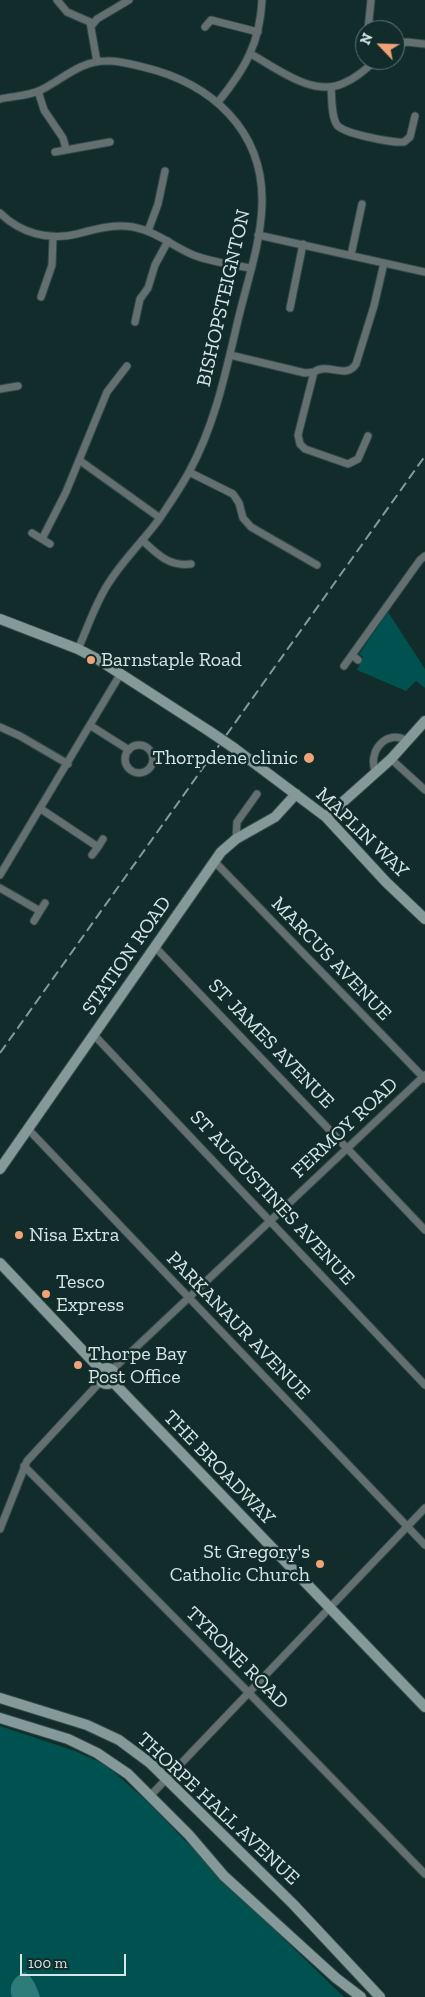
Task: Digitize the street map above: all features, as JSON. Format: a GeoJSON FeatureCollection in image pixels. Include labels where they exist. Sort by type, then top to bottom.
{"type":"FeatureCollection","features":[{"type":"Feature","properties":{"kind":"street"},"geometry":{"type":"LineString","coordinates":[[57,0],[67,12],[92,25],[97,62]]}},
{"type":"Feature","properties":{"kind":"street"},"geometry":{"type":"LineString","coordinates":[[92,25],[97,19],[129,0]]}},
{"type":"Feature","properties":{"kind":"street"},"geometry":{"type":"LineString","coordinates":[[218,102],[239,76],[250,54],[258,32],[262,0]]}},
{"type":"Feature","properties":{"kind":"street"},"geometry":{"type":"LineString","coordinates":[[369,20],[371,0]]}},
{"type":"Feature","properties":{"kind":"street"},"geometry":{"type":"LineString","coordinates":[[205,27],[211,20],[258,32]]}},
{"type":"Feature","properties":{"kind":"street"},"geometry":{"type":"LineString","coordinates":[[405,42],[425,44]]}},
{"type":"Feature","properties":{"kind":"street"},"geometry":{"type":"LineString","coordinates":[[250,54],[312,85],[331,87],[344,84],[363,70]]}},
{"type":"Feature","properties":{"kind":"street","name":"BISHOPSTEIGNTON"},"geometry":{"type":"LineString","coordinates":[[0,99],[38,91],[76,69],[97,62],[120,62],[160,71],[189,82],[218,102],[241,129],[257,164],[260,177],[262,198],[258,234],[230,355],[210,427],[190,472],[160,518],[109,582],[78,649]]}},
{"type":"Feature","properties":{"kind":"street"},"geometry":{"type":"LineString","coordinates":[[331,87],[336,121],[339,127],[347,131],[393,142],[404,142],[410,137],[415,116]]}},
{"type":"Feature","properties":{"kind":"street"},"geometry":{"type":"LineString","coordinates":[[38,91],[44,110],[63,138],[66,149]]}},
{"type":"Feature","properties":{"kind":"street"},"geometry":{"type":"LineString","coordinates":[[55,152],[110,142]]}},
{"type":"Feature","properties":{"kind":"street"},"geometry":{"type":"LineString","coordinates":[[148,231],[158,204],[165,172]]}},
{"type":"Feature","properties":{"kind":"street"},"geometry":{"type":"LineString","coordinates":[[351,255],[362,204]]}},
{"type":"Feature","properties":{"kind":"street"},"geometry":{"type":"LineString","coordinates":[[0,213],[21,229],[53,237],[111,226],[134,227],[148,231],[193,255],[250,268]]}},
{"type":"Feature","properties":{"kind":"street"},"geometry":{"type":"LineString","coordinates":[[258,234],[425,272]]}},
{"type":"Feature","properties":{"kind":"street"},"geometry":{"type":"LineString","coordinates":[[41,297],[52,265],[53,237]]}},
{"type":"Feature","properties":{"kind":"street"},"geometry":{"type":"LineString","coordinates":[[135,322],[140,300],[148,288],[155,266],[168,241]]}},
{"type":"Feature","properties":{"kind":"street"},"geometry":{"type":"LineString","coordinates":[[290,308],[303,244]]}},
{"type":"Feature","properties":{"kind":"street"},"geometry":{"type":"LineString","coordinates":[[230,355],[305,373],[324,368],[346,372],[351,371],[356,364],[374,306],[384,262]]}},
{"type":"Feature","properties":{"kind":"street"},"geometry":{"type":"LineString","coordinates":[[42,539],[58,511],[107,392],[127,366]]}},
{"type":"Feature","properties":{"kind":"street"},"geometry":{"type":"LineString","coordinates":[[314,372],[298,436],[302,447],[348,464],[358,459],[368,436]]}},
{"type":"Feature","properties":{"kind":"street"},"geometry":{"type":"LineString","coordinates":[[0,389],[18,386]]}},
{"type":"Feature","properties":{"kind":"street"},"geometry":{"type":"LineString","coordinates":[[79,460],[160,518]]}},
{"type":"Feature","properties":{"kind":"street"},"geometry":{"type":"LineString","coordinates":[[190,472],[233,494],[239,504],[243,518],[252,527],[317,564]]}},
{"type":"Feature","properties":{"kind":"street"},"geometry":{"type":"LineString","coordinates":[[32,533],[50,544]]}},
{"type":"Feature","properties":{"kind":"street"},"geometry":{"type":"LineString","coordinates":[[142,540],[168,561],[181,565],[191,564]]}},
{"type":"Feature","properties":{"kind":"street"},"geometry":{"type":"LineString","coordinates":[[344,666],[355,657],[420,560],[425,556]]}},
{"type":"Feature","properties":{"kind":"street","name":"MAPLIN WAY"},"geometry":{"type":"LineString","coordinates":[[0,619],[78,649],[120,673],[234,748],[326,817],[386,882],[425,919]]}},
{"type":"Feature","properties":{"kind":"street"},"geometry":{"type":"LineString","coordinates":[[0,875],[91,726],[120,673]]}},
{"type":"Feature","properties":{"kind":"street"},"geometry":{"type":"LineString","coordinates":[[326,817],[376,772],[425,721]]}},
{"type":"Feature","properties":{"kind":"street"},"geometry":{"type":"LineString","coordinates":[[91,726],[129,750]]}},
{"type":"Feature","properties":{"kind":"street"},"geometry":{"type":"LineString","coordinates":[[0,727],[20,736],[68,764]]}},
{"type":"Feature","properties":{"kind":"street"},"geometry":{"type":"LineString","coordinates":[[376,772],[372,762],[375,750],[386,740],[392,738],[402,738],[407,741]]}},
{"type":"Feature","properties":{"kind":"street"},"geometry":{"type":"LineString","coordinates":[[142,746],[150,750],[154,759],[151,768],[144,773],[132,771],[126,761],[129,750],[133,747],[142,746]]}},
{"type":"Feature","properties":{"kind":"street"},"geometry":{"type":"LineString","coordinates":[[390,758],[425,790]]}},
{"type":"Feature","properties":{"kind":"street"},"geometry":{"type":"LineString","coordinates":[[236,839],[237,822],[257,794]]}},
{"type":"Feature","properties":{"kind":"street","name":"STATION ROAD"},"geometry":{"type":"LineString","coordinates":[[0,1168],[214,860],[236,839],[276,817],[296,794]]}},
{"type":"Feature","properties":{"kind":"street"},"geometry":{"type":"LineString","coordinates":[[41,809],[98,847]]}},
{"type":"Feature","properties":{"kind":"street"},"geometry":{"type":"LineString","coordinates":[[92,855],[103,838]]}},
{"type":"Feature","properties":{"kind":"street","name":"MARCUS AVENUE"},"geometry":{"type":"LineString","coordinates":[[214,860],[424,1077]]}},
{"type":"Feature","properties":{"kind":"street"},"geometry":{"type":"LineString","coordinates":[[0,888],[40,911]]}},
{"type":"Feature","properties":{"kind":"street"},"geometry":{"type":"LineString","coordinates":[[34,921],[45,903]]}},
{"type":"Feature","properties":{"kind":"street","name":"ST JAMES AVENUE"},"geometry":{"type":"LineString","coordinates":[[155,947],[425,1230]]}},
{"type":"Feature","properties":{"kind":"street","name":"ST AUGUSTINES AVENUE"},"geometry":{"type":"LineString","coordinates":[[94,1035],[425,1385]]}},
{"type":"Feature","properties":{"kind":"street","name":"FERMOY ROAD"},"geometry":{"type":"LineString","coordinates":[[113,1369],[424,1077]]}},
{"type":"Feature","properties":{"kind":"street","name":"PARKANAUR AVENUE"},"geometry":{"type":"LineString","coordinates":[[28,1129],[425,1545]]}},
{"type":"Feature","properties":{"kind":"street"},"geometry":{"type":"LineString","coordinates":[[0,1263],[101,1370]]}},
{"type":"Feature","properties":{"kind":"street"},"geometry":{"type":"LineString","coordinates":[[108,1367],[113,1369],[116,1377],[113,1382],[108,1384],[101,1381],[99,1376],[101,1370],[108,1367]]}},
{"type":"Feature","properties":{"kind":"street"},"geometry":{"type":"LineString","coordinates":[[0,1529],[24,1466],[101,1381]]}},
{"type":"Feature","properties":{"kind":"street","name":"THE BROADWAY"},"geometry":{"type":"LineString","coordinates":[[113,1382],[425,1707]]}},
{"type":"Feature","properties":{"kind":"street","name":"TYRONE ROAD"},"geometry":{"type":"LineString","coordinates":[[24,1466],[425,1874]]}},
{"type":"Feature","properties":{"kind":"street"},"geometry":{"type":"LineString","coordinates":[[151,1795],[425,1508]]}},
{"type":"Feature","properties":{"kind":"street","name":"THORPE HALL AVENUE"},"geometry":{"type":"LineString","coordinates":[[0,1698],[66,1716],[105,1733],[132,1749],[166,1779],[293,1904],[380,1997]]}},
{"type":"Feature","properties":{"kind":"street","name":"THORPE HALL AVENUE"},"geometry":{"type":"LineString","coordinates":[[0,1718],[68,1739],[97,1753],[128,1774],[151,1795],[224,1876],[336,1978],[361,1997]]}},
{"type":"Feature","properties":{"kind":"shaded area"},"geometry":{"type":"Polygon","coordinates":[[[388,612],[425,669],[425,688],[416,681],[406,691],[357,670],[363,657],[359,654],[388,612]]]}},
{"type":"Feature","properties":{"kind":"shaded area"},"geometry":{"type":"Polygon","coordinates":[[[0,1726],[75,1751],[106,1765],[149,1803],[221,1878],[344,1997],[0,1997],[0,1726]]]}},
{"type":"Feature","properties":{"kind":"shaded area"},"geometry":{"type":"Polygon","coordinates":[[[25,1972],[36,1986],[40,1997],[12,1997],[11,1985],[18,1976],[25,1972]]]}},
{"type":"Feature","properties":{"kind":"railway"},"geometry":{"type":"LineString","coordinates":[[0,1053],[425,456]]}},
{"type":"Feature","properties":{"kind":"place","name":"Barnstaple Road"},"geometry":{"type":"Point","coordinates":[91,660]}},
{"type":"Feature","properties":{"kind":"place","name":"Thorpdene clinic"},"geometry":{"type":"Point","coordinates":[309,758]}},
{"type":"Feature","properties":{"kind":"place","name":"Nisa Extra"},"geometry":{"type":"Point","coordinates":[19,1235]}},
{"type":"Feature","properties":{"kind":"place","name":"Tesco Express"},"geometry":{"type":"Point","coordinates":[46,1294]}},
{"type":"Feature","properties":{"kind":"place","name":"Thorpe Bay Post Office"},"geometry":{"type":"Point","coordinates":[78,1365]}},
{"type":"Feature","properties":{"kind":"place","name":"St Gregory's Catholic Church"},"geometry":{"type":"Point","coordinates":[320,1564]}}]}
